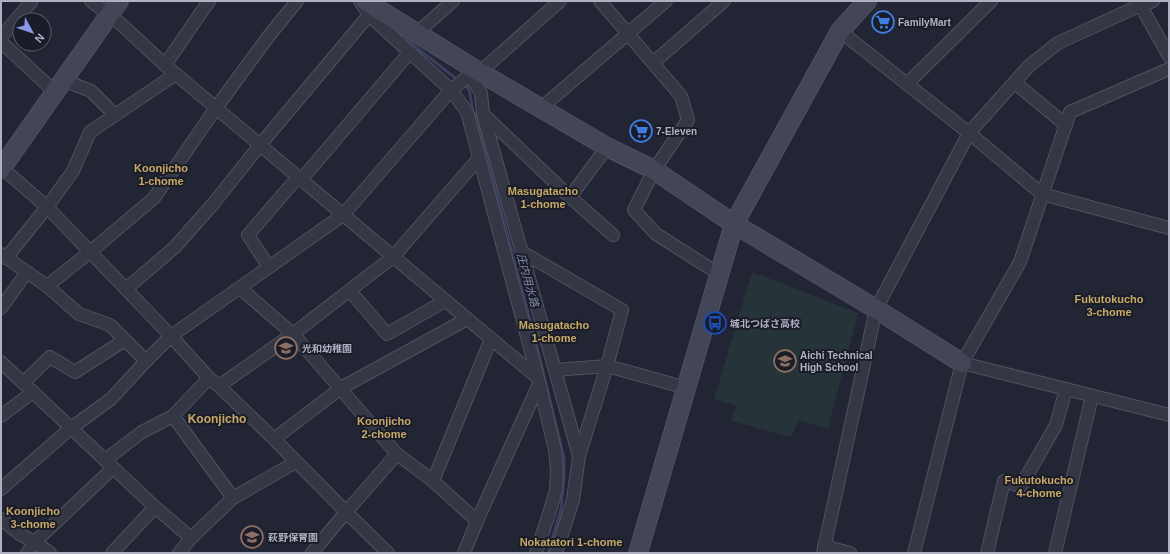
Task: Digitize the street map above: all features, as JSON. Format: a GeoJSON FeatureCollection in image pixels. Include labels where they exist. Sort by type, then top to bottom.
{"type":"FeatureCollection","features":[{"type":"Feature","properties":{"kind":"street"},"geometry":{"type":"LineString","coordinates":[[32,1],[2,45],[59,86],[91,91],[115,115]]}},
{"type":"Feature","properties":{"kind":"street"},"geometry":{"type":"LineString","coordinates":[[92,1],[114,8],[122,25],[165,65],[445,300],[539,381]]}},
{"type":"Feature","properties":{"kind":"street"},"geometry":{"type":"LineString","coordinates":[[165,65],[209,1]]}},
{"type":"Feature","properties":{"kind":"street"},"geometry":{"type":"LineString","coordinates":[[47,286],[154,198],[216,108],[268,37],[297,1]]}},
{"type":"Feature","properties":{"kind":"street"},"geometry":{"type":"LineString","coordinates":[[360,1],[410,52],[454,88],[467,112],[539,381],[555,450],[557,470],[556,490],[536,553]]}},
{"type":"Feature","properties":{"kind":"street"},"geometry":{"type":"LineString","coordinates":[[417,33],[453,1]]}},
{"type":"Feature","properties":{"kind":"street"},"geometry":{"type":"LineString","coordinates":[[1,489],[71,428],[111,399],[171,336],[343,215],[454,88],[560,1]]}},
{"type":"Feature","properties":{"kind":"street"},"geometry":{"type":"LineString","coordinates":[[600,1],[681,96],[688,120],[654,170],[634,210],[656,234],[720,273]]}},
{"type":"Feature","properties":{"kind":"street"},"geometry":{"type":"LineString","coordinates":[[541,108],[666,1]]}},
{"type":"Feature","properties":{"kind":"street"},"geometry":{"type":"LineString","coordinates":[[653,63],[724,1]]}},
{"type":"Feature","properties":{"kind":"street"},"geometry":{"type":"LineString","coordinates":[[638,553],[734,224],[840,31],[867,1]]}},
{"type":"Feature","properties":{"kind":"street"},"geometry":{"type":"LineString","coordinates":[[907,84],[991,1]]}},
{"type":"Feature","properties":{"kind":"street"},"geometry":{"type":"LineString","coordinates":[[850,553],[823,550],[876,309],[969,133],[1029,66],[1058,42],[1139,3],[1153,1]]}},
{"type":"Feature","properties":{"kind":"street"},"geometry":{"type":"LineString","coordinates":[[1139,3],[1169,56]]}},
{"type":"Feature","properties":{"kind":"street"},"geometry":{"type":"LineString","coordinates":[[114,8],[1,168],[48,207],[126,288],[209,378],[274,439],[388,553]]}},
{"type":"Feature","properties":{"kind":"street"},"geometry":{"type":"LineString","coordinates":[[367,8],[417,33],[474,73],[541,108],[607,147],[654,170],[734,224],[876,309],[962,363],[1169,415]]}},
{"type":"Feature","properties":{"kind":"street"},"geometry":{"type":"LineString","coordinates":[[126,288],[175,247],[213,204],[367,8]]}},
{"type":"Feature","properties":{"kind":"street"},"geometry":{"type":"LineString","coordinates":[[840,31],[969,133],[1042,194],[1169,228]]}},
{"type":"Feature","properties":{"kind":"street"},"geometry":{"type":"LineString","coordinates":[[269,267],[248,234],[299,179],[410,52]]}},
{"type":"Feature","properties":{"kind":"street"},"geometry":{"type":"LineString","coordinates":[[914,553],[962,363],[1020,262],[1070,112],[1169,69]]}},
{"type":"Feature","properties":{"kind":"street"},"geometry":{"type":"LineString","coordinates":[[474,73],[481,93],[483,114],[579,456]]}},
{"type":"Feature","properties":{"kind":"street"},"geometry":{"type":"LineString","coordinates":[[146,361],[110,325],[79,314],[47,286],[4,256],[48,207],[73,171],[90,132],[176,74]]}},
{"type":"Feature","properties":{"kind":"street"},"geometry":{"type":"LineString","coordinates":[[1015,83],[1066,125]]}},
{"type":"Feature","properties":{"kind":"street"},"geometry":{"type":"LineString","coordinates":[[483,114],[613,236]]}},
{"type":"Feature","properties":{"kind":"street"},"geometry":{"type":"LineString","coordinates":[[570,197],[607,147]]}},
{"type":"Feature","properties":{"kind":"street"},"geometry":{"type":"LineString","coordinates":[[219,386],[293,334],[393,257],[479,158]]}},
{"type":"Feature","properties":{"kind":"street"},"geometry":{"type":"LineString","coordinates":[[522,252],[622,310],[607,366],[579,456],[573,500],[556,553]]}},
{"type":"Feature","properties":{"kind":"street"},"geometry":{"type":"LineString","coordinates":[[1,308],[27,272]]}},
{"type":"Feature","properties":{"kind":"street"},"geometry":{"type":"LineString","coordinates":[[240,288],[293,334],[397,454],[433,481],[477,521]]}},
{"type":"Feature","properties":{"kind":"street"},"geometry":{"type":"LineString","coordinates":[[350,290],[387,334],[445,300]]}},
{"type":"Feature","properties":{"kind":"street"},"geometry":{"type":"LineString","coordinates":[[274,439],[340,388],[467,319]]}},
{"type":"Feature","properties":{"kind":"street"},"geometry":{"type":"LineString","coordinates":[[433,481],[491,339]]}},
{"type":"Feature","properties":{"kind":"street"},"geometry":{"type":"LineString","coordinates":[[23,383],[50,357],[75,372],[125,340]]}},
{"type":"Feature","properties":{"kind":"street"},"geometry":{"type":"LineString","coordinates":[[1,362],[155,507],[191,538]]}},
{"type":"Feature","properties":{"kind":"street"},"geometry":{"type":"LineString","coordinates":[[555,370],[607,366],[686,388]]}},
{"type":"Feature","properties":{"kind":"street"},"geometry":{"type":"LineString","coordinates":[[27,553],[35,542],[109,464],[142,432],[174,416],[209,378]]}},
{"type":"Feature","properties":{"kind":"street"},"geometry":{"type":"LineString","coordinates":[[464,553],[539,381]]}},
{"type":"Feature","properties":{"kind":"street"},"geometry":{"type":"LineString","coordinates":[[987,553],[1004,481],[1021,486],[1056,425],[1066,389]]}},
{"type":"Feature","properties":{"kind":"street"},"geometry":{"type":"LineString","coordinates":[[1,416],[32,392]]}},
{"type":"Feature","properties":{"kind":"street"},"geometry":{"type":"LineString","coordinates":[[1055,553],[1092,396]]}},
{"type":"Feature","properties":{"kind":"street"},"geometry":{"type":"LineString","coordinates":[[174,416],[233,498]]}},
{"type":"Feature","properties":{"kind":"street"},"geometry":{"type":"LineString","coordinates":[[312,553],[397,454]]}},
{"type":"Feature","properties":{"kind":"street"},"geometry":{"type":"LineString","coordinates":[[179,553],[191,538],[233,498],[296,462]]}},
{"type":"Feature","properties":{"kind":"street"},"geometry":{"type":"LineString","coordinates":[[112,553],[155,507]]}},
{"type":"Feature","properties":{"kind":"street"},"geometry":{"type":"LineString","coordinates":[[1,519],[21,535],[35,542],[50,553]]}},
{"type":"Feature","properties":{"kind":"shaded area"},"geometry":{"type":"Polygon","coordinates":[[[752,272],[858,313],[828,429],[799,420],[791,437],[731,421],[736,406],[714,399],[752,272]]]}},
{"type":"Feature","properties":{"kind":"waterway","name":"庄内用水路"},"geometry":{"type":"LineString","coordinates":[[407,40],[459,81]]}},
{"type":"Feature","properties":{"kind":"waterway","name":"庄内用水路"},"geometry":{"type":"LineString","coordinates":[[463,84],[469,89],[473,112],[476,116],[534,335],[564,458],[561,509],[548,553]]}},
{"type":"Feature","properties":{"kind":"place","name":"FamilyMart"},"geometry":{"type":"Point","coordinates":[883,22]}},
{"type":"Feature","properties":{"kind":"place","name":"7-Eleven"},"geometry":{"type":"Point","coordinates":[641,131]}},
{"type":"Feature","properties":{"kind":"place","name":"城北つばさ高校"},"geometry":{"type":"Point","coordinates":[715,323]}},
{"type":"Feature","properties":{"kind":"place","name":"光和幼稚園"},"geometry":{"type":"Point","coordinates":[286,348]}},
{"type":"Feature","properties":{"kind":"place","name":"Aichi Technical High School"},"geometry":{"type":"Point","coordinates":[785,361]}},
{"type":"Feature","properties":{"kind":"place","name":"萩野保育園"},"geometry":{"type":"Point","coordinates":[252,537]}},
{"type":"Feature","properties":{"kind":"district","name":"Koonjicho 1-chome"},"geometry":{"type":"Point","coordinates":[161,174]}},
{"type":"Feature","properties":{"kind":"district","name":"Masugatacho 1-chome"},"geometry":{"type":"Point","coordinates":[543,197]}},
{"type":"Feature","properties":{"kind":"district","name":"Fukutokucho 3-chome"},"geometry":{"type":"Point","coordinates":[1109,305]}},
{"type":"Feature","properties":{"kind":"district","name":"Masugatacho 1-chome"},"geometry":{"type":"Point","coordinates":[554,331]}},
{"type":"Feature","properties":{"kind":"district","name":"Koonjicho"},"geometry":{"type":"Point","coordinates":[217,419]}},
{"type":"Feature","properties":{"kind":"district","name":"Koonjicho 2-chome"},"geometry":{"type":"Point","coordinates":[384,427]}},
{"type":"Feature","properties":{"kind":"district","name":"Fukutokucho 4-chome"},"geometry":{"type":"Point","coordinates":[1039,486]}},
{"type":"Feature","properties":{"kind":"district","name":"Koonjicho 3-chome"},"geometry":{"type":"Point","coordinates":[33,517]}},
{"type":"Feature","properties":{"kind":"district","name":"Nokatatori 1-chome"},"geometry":{"type":"Point","coordinates":[571,542]}}]}
